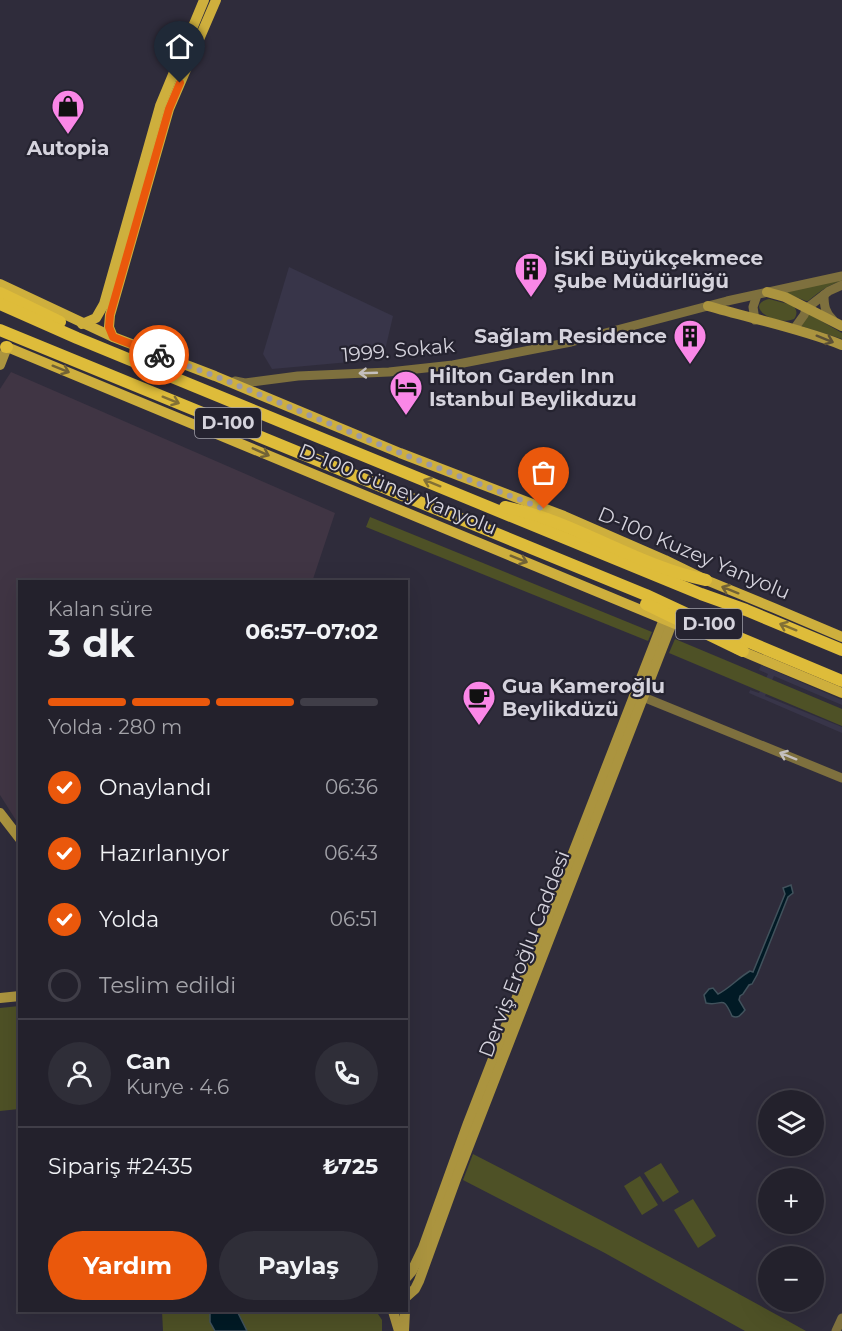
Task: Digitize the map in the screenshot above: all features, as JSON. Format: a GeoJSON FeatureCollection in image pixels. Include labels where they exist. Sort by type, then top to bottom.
{"type":"FeatureCollection","features":[{"type":"Feature","properties":{"kind":"highway"},"geometry":{"type":"LineString","coordinates":[[0,293],[75,329],[127,358]]}},
{"type":"Feature","properties":{"kind":"highway","name":"D-100"},"geometry":{"type":"LineString","coordinates":[[0,304],[76,338],[842,650]]}},
{"type":"Feature","properties":{"kind":"highway","name":"D-100"},"geometry":{"type":"LineString","coordinates":[[0,330],[646,595],[730,634],[842,681]]}},
{"type":"Feature","properties":{"kind":"highway"},"geometry":{"type":"LineString","coordinates":[[486,505],[521,510],[692,578],[706,580]]}},
{"type":"Feature","properties":{"kind":"highway"},"geometry":{"type":"LineString","coordinates":[[576,566],[743,651]]}},
{"type":"Feature","properties":{"kind":"main road"},"geometry":{"type":"LineString","coordinates":[[113,337],[109,327],[110,315],[168,98],[204,0]]}},
{"type":"Feature","properties":{"kind":"main road"},"geometry":{"type":"LineString","coordinates":[[82,324],[96,318],[104,304],[157,116],[216,0]]}},
{"type":"Feature","properties":{"kind":"main road","name":"D-100 Kuzey Yanyolu"},"geometry":{"type":"LineString","coordinates":[[0,284],[113,337],[215,376],[400,453],[564,516],[706,580],[842,637]]}},
{"type":"Feature","properties":{"kind":"main road"},"geometry":{"type":"LineString","coordinates":[[762,294],[785,297],[838,324]]}},
{"type":"Feature","properties":{"kind":"main road"},"geometry":{"type":"LineString","coordinates":[[708,306],[815,335],[842,345]]}},
{"type":"Feature","properties":{"kind":"main road","name":"D-100 Güney Yanyolu"},"geometry":{"type":"LineString","coordinates":[[3,353],[842,693]]}},
{"type":"Feature","properties":{"kind":"main road","name":"Derviş Eroğlu Caddesi"},"geometry":{"type":"LineString","coordinates":[[408,1276],[423,1248],[452,1177],[668,621]]}},
{"type":"Feature","properties":{"kind":"main road"},"geometry":{"type":"LineString","coordinates":[[0,813],[18,836]]}},
{"type":"Feature","properties":{"kind":"main road"},"geometry":{"type":"LineString","coordinates":[[0,998],[18,996]]}},
{"type":"Feature","properties":{"kind":"main road","name":"Derviş Eroğlu Caddesi"},"geometry":{"type":"LineString","coordinates":[[408,1295],[415,1289],[418,1281],[452,1177]]}},
{"type":"Feature","properties":{"kind":"main road"},"geometry":{"type":"LineString","coordinates":[[393,1312],[399,1331]]}},
{"type":"Feature","properties":{"kind":"main road"},"geometry":{"type":"LineString","coordinates":[[404,1331],[405,1312]]}},
{"type":"Feature","properties":{"kind":"street","name":"1999. Sokak"},"geometry":{"type":"LineString","coordinates":[[215,376],[245,383],[298,375],[389,372],[453,365],[571,342],[708,306],[842,276]]}},
{"type":"Feature","properties":{"kind":"street"},"geometry":{"type":"LineString","coordinates":[[794,329],[807,308],[837,286],[842,285]]}},
{"type":"Feature","properties":{"kind":"street"},"geometry":{"type":"LineString","coordinates":[[755,320],[754,301],[762,294]]}},
{"type":"Feature","properties":{"kind":"street"},"geometry":{"type":"LineString","coordinates":[[824,295],[826,312],[838,324]]}},
{"type":"Feature","properties":{"kind":"street"},"geometry":{"type":"LineString","coordinates":[[639,695],[842,778]]}},
{"type":"Feature","properties":{"kind":"street"},"geometry":{"type":"LineString","coordinates":[[836,1331],[842,1318]]}},
{"type":"Feature","properties":{"kind":"shaded area"},"geometry":{"type":"Polygon","coordinates":[[[289,267],[393,316],[383,359],[272,369],[263,354],[289,267]]]}},
{"type":"Feature","properties":{"kind":"shaded area"},"geometry":{"type":"Polygon","coordinates":[[[11,372],[335,513],[313,580],[18,580],[18,823],[0,795],[0,389],[11,372]]]}},
{"type":"Feature","properties":{"kind":"shaded area"},"geometry":{"type":"Polygon","coordinates":[[[761,665],[842,700],[842,705],[774,676],[765,696],[842,727],[842,733],[749,693],[750,690],[759,693],[768,674],[759,670],[761,665]]]}},
{"type":"Feature","properties":{"kind":"green space"},"geometry":{"type":"Polygon","coordinates":[[[842,279],[808,301],[783,292],[842,279]]]}},
{"type":"Feature","properties":{"kind":"green space"},"geometry":{"type":"Polygon","coordinates":[[[769,299],[792,305],[796,312],[794,319],[778,320],[764,314],[759,306],[769,299]]]}},
{"type":"Feature","properties":{"kind":"green space"},"geometry":{"type":"Polygon","coordinates":[[[809,314],[842,333],[842,339],[801,326],[809,314]]]}},
{"type":"Feature","properties":{"kind":"green space"},"geometry":{"type":"Polygon","coordinates":[[[370,517],[652,632],[648,641],[366,527],[370,517]]]}},
{"type":"Feature","properties":{"kind":"green space"},"geometry":{"type":"Polygon","coordinates":[[[675,639],[842,709],[842,726],[669,653],[675,639]]]}},
{"type":"Feature","properties":{"kind":"green space"},"geometry":{"type":"Polygon","coordinates":[[[18,1006],[18,1109],[0,1111],[0,1008],[18,1006]]]}},
{"type":"Feature","properties":{"kind":"green space"},"geometry":{"type":"Polygon","coordinates":[[[473,1154],[758,1305],[758,1312],[771,1312],[806,1331],[745,1331],[603,1252],[463,1180],[473,1154]]]}},
{"type":"Feature","properties":{"kind":"green space"},"geometry":{"type":"Polygon","coordinates":[[[661,1163],[679,1192],[663,1202],[644,1173],[661,1163]]]}},
{"type":"Feature","properties":{"kind":"green space"},"geometry":{"type":"Polygon","coordinates":[[[640,1176],[658,1205],[642,1215],[624,1186],[640,1176]]]}},
{"type":"Feature","properties":{"kind":"green space"},"geometry":{"type":"Polygon","coordinates":[[[693,1199],[716,1236],[698,1248],[674,1210],[693,1199]]]}},
{"type":"Feature","properties":{"kind":"green space"},"geometry":{"type":"Polygon","coordinates":[[[162,1312],[377,1312],[382,1320],[382,1331],[163,1331],[162,1312]]]}},
{"type":"Feature","properties":{"kind":"water"},"geometry":{"type":"Polygon","coordinates":[[[791,885],[793,893],[788,897],[757,975],[740,996],[739,1000],[745,1010],[739,1016],[734,1017],[722,1002],[706,1003],[704,995],[709,989],[713,988],[718,994],[750,971],[753,972],[785,894],[783,888],[791,885]]]}},
{"type":"Feature","properties":{"kind":"water"},"geometry":{"type":"Polygon","coordinates":[[[210,1312],[238,1312],[247,1331],[215,1331],[210,1322],[210,1312]]]}},
{"type":"Feature","properties":{"kind":"way so far"},"geometry":{"type":"LineString","coordinates":[[159,355],[544,509]]}},
{"type":"Feature","properties":{"kind":"place","name":"Autopia"},"geometry":{"type":"Point","coordinates":[68,135]}},
{"type":"Feature","properties":{"kind":"place","name":"İSKİ Büyükçekmece Şube Müdürlüğü"},"geometry":{"type":"Point","coordinates":[531,298]}},
{"type":"Feature","properties":{"kind":"place","name":"Sağlam Residence"},"geometry":{"type":"Point","coordinates":[690,365]}},
{"type":"Feature","properties":{"kind":"place","name":"Hilton Garden Inn Istanbul Beylikduzu"},"geometry":{"type":"Point","coordinates":[406,416]}},
{"type":"Feature","properties":{"kind":"place","name":"Gua Kameroğlu Beylikdüzü"},"geometry":{"type":"Point","coordinates":[479,726]}},
{"type":"Feature","properties":{"kind":"route"},"geometry":{"type":"LineString","coordinates":[[159,355],[113,337],[108,324],[169,109],[180,83]]}}]}
